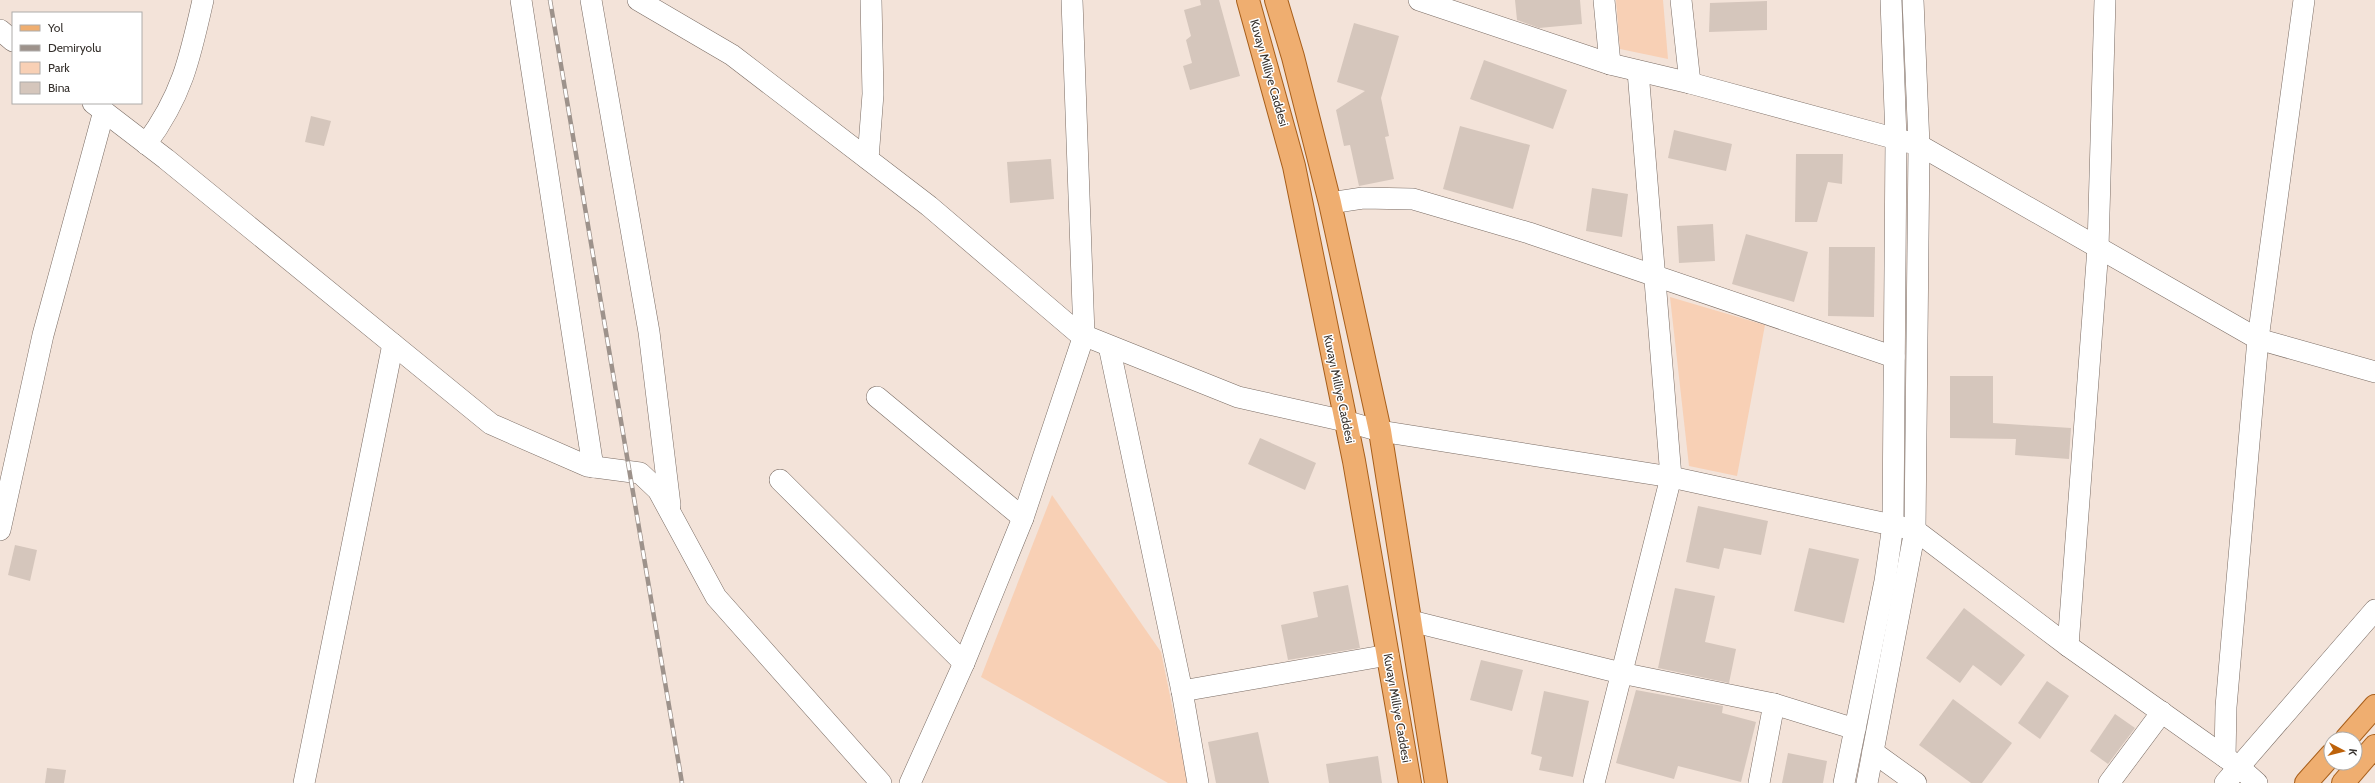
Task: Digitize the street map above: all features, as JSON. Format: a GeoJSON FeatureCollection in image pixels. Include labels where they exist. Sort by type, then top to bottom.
{"type":"FeatureCollection","features":[{"type":"Feature","properties":{"kind":"main road","name":"Kuvayı Milliye Caddesi"},"geometry":{"type":"LineString","coordinates":[[1248,0],[1294,166],[1345,420],[1410,783]]}},
{"type":"Feature","properties":{"kind":"main road"},"geometry":{"type":"LineString","coordinates":[[1276,0],[1293,57],[1330,203],[1380,431],[1436,783]]}},
{"type":"Feature","properties":{"kind":"main road"},"geometry":{"type":"LineString","coordinates":[[2353,731],[2375,706]]}},
{"type":"Feature","properties":{"kind":"main road"},"geometry":{"type":"LineString","coordinates":[[2343,783],[2375,746]]}},
{"type":"Feature","properties":{"kind":"main road"},"geometry":{"type":"LineString","coordinates":[[2306,783],[2323,764]]}},
{"type":"Feature","properties":{"kind":"street"},"geometry":{"type":"LineString","coordinates":[[146,144],[165,119],[178,92],[187,67],[202,0]]}},
{"type":"Feature","properties":{"kind":"street"},"geometry":{"type":"LineString","coordinates":[[521,0],[593,467]]}},
{"type":"Feature","properties":{"kind":"street"},"geometry":{"type":"LineString","coordinates":[[591,0],[649,332],[670,511]]}},
{"type":"Feature","properties":{"kind":"street"},"geometry":{"type":"LineString","coordinates":[[638,0],[732,55],[929,206],[1078,333],[1238,397],[1345,420],[1380,431],[1671,477],[1916,530],[2068,646],[2232,762],[2257,783]]}},
{"type":"Feature","properties":{"kind":"street"},"geometry":{"type":"LineString","coordinates":[[868,159],[872,94],[871,0]]}},
{"type":"Feature","properties":{"kind":"street"},"geometry":{"type":"LineString","coordinates":[[910,783],[964,663],[1023,518],[1084,335],[1072,0]]}},
{"type":"Feature","properties":{"kind":"street"},"geometry":{"type":"LineString","coordinates":[[1419,0],[1610,64],[1690,83],[1919,144],[2258,339],[2375,372]]}},
{"type":"Feature","properties":{"kind":"street"},"geometry":{"type":"LineString","coordinates":[[1604,0],[1610,64]]}},
{"type":"Feature","properties":{"kind":"street"},"geometry":{"type":"LineString","coordinates":[[1681,0],[1690,83]]}},
{"type":"Feature","properties":{"kind":"street"},"geometry":{"type":"LineString","coordinates":[[1844,783],[1885,581],[1893,525],[1896,138],[1891,0]]}},
{"type":"Feature","properties":{"kind":"street"},"geometry":{"type":"LineString","coordinates":[[1867,783],[1916,530],[1919,144],[1912,0]]}},
{"type":"Feature","properties":{"kind":"street"},"geometry":{"type":"LineString","coordinates":[[2068,646],[2098,248],[2105,0]]}},
{"type":"Feature","properties":{"kind":"street"},"geometry":{"type":"LineString","coordinates":[[2232,762],[2226,707],[2258,339],[2304,0]]}},
{"type":"Feature","properties":{"kind":"street"},"geometry":{"type":"LineString","coordinates":[[0,30],[12,40]]}},
{"type":"Feature","properties":{"kind":"street"},"geometry":{"type":"LineString","coordinates":[[1594,783],[1671,477],[1653,276],[1638,71]]}},
{"type":"Feature","properties":{"kind":"street"},"geometry":{"type":"LineString","coordinates":[[0,530],[2,510],[98,107],[146,144],[491,424],[587,466],[640,473],[658,490],[716,597],[881,783]]}},
{"type":"Feature","properties":{"kind":"street"},"geometry":{"type":"LineString","coordinates":[[1330,203],[1363,198],[1413,199],[1529,233],[1894,357]]}},
{"type":"Feature","properties":{"kind":"street"},"geometry":{"type":"LineString","coordinates":[[304,783],[393,344]]}},
{"type":"Feature","properties":{"kind":"street"},"geometry":{"type":"LineString","coordinates":[[1110,346],[1182,691],[1198,783]]}},
{"type":"Feature","properties":{"kind":"street"},"geometry":{"type":"LineString","coordinates":[[877,397],[1023,518]]}},
{"type":"Feature","properties":{"kind":"street"},"geometry":{"type":"LineString","coordinates":[[780,480],[964,663]]}},
{"type":"Feature","properties":{"kind":"street"},"geometry":{"type":"LineString","coordinates":[[2224,783],[2232,762],[2375,610]]}},
{"type":"Feature","properties":{"kind":"street"},"geometry":{"type":"LineString","coordinates":[[1410,621],[1621,673],[1774,704],[1855,729]]}},
{"type":"Feature","properties":{"kind":"street"},"geometry":{"type":"LineString","coordinates":[[1182,691],[1388,655]]}},
{"type":"Feature","properties":{"kind":"street"},"geometry":{"type":"LineString","coordinates":[[1759,783],[1774,704]]}},
{"type":"Feature","properties":{"kind":"street"},"geometry":{"type":"LineString","coordinates":[[2109,783],[2162,712]]}},
{"type":"Feature","properties":{"kind":"street"},"geometry":{"type":"LineString","coordinates":[[1873,752],[1916,783]]}},
{"type":"Feature","properties":{"kind":"green space"},"geometry":{"type":"Polygon","coordinates":[[[1616,0],[1663,0],[1668,59],[1620,49],[1616,0]]]}},
{"type":"Feature","properties":{"kind":"green space"},"geometry":{"type":"Polygon","coordinates":[[[1670,297],[1765,325],[1737,476],[1689,466],[1670,297]]]}},
{"type":"Feature","properties":{"kind":"green space"},"geometry":{"type":"Polygon","coordinates":[[[1052,495],[1161,652],[1188,783],[1168,783],[981,677],[1052,495]]]}},
{"type":"Feature","properties":{"kind":"building"},"geometry":{"type":"Polygon","coordinates":[[[1200,0],[1219,0],[1240,76],[1190,90],[1183,66],[1192,63],[1186,40],[1191,36],[1184,10],[1201,5],[1200,0]]]}},
{"type":"Feature","properties":{"kind":"building"},"geometry":{"type":"Polygon","coordinates":[[[1515,0],[1580,0],[1582,24],[1539,28],[1517,20],[1515,0]]]}},
{"type":"Feature","properties":{"kind":"building"},"geometry":{"type":"Polygon","coordinates":[[[1767,1],[1767,30],[1709,32],[1710,3],[1767,1]]]}},
{"type":"Feature","properties":{"kind":"building"},"geometry":{"type":"Polygon","coordinates":[[[1354,23],[1399,36],[1381,98],[1389,136],[1385,137],[1394,179],[1359,186],[1350,145],[1344,146],[1336,110],[1365,91],[1337,82],[1354,23]]]}},
{"type":"Feature","properties":{"kind":"building"},"geometry":{"type":"Polygon","coordinates":[[[1484,60],[1567,90],[1553,129],[1470,99],[1484,60]]]}},
{"type":"Feature","properties":{"kind":"building"},"geometry":{"type":"Polygon","coordinates":[[[311,116],[331,121],[324,146],[305,142],[311,116]]]}},
{"type":"Feature","properties":{"kind":"building"},"geometry":{"type":"Polygon","coordinates":[[[1460,126],[1530,145],[1513,209],[1443,189],[1460,126]]]}},
{"type":"Feature","properties":{"kind":"building"},"geometry":{"type":"Polygon","coordinates":[[[1674,130],[1732,144],[1726,171],[1668,158],[1674,130]]]}},
{"type":"Feature","properties":{"kind":"building"},"geometry":{"type":"Polygon","coordinates":[[[1796,154],[1843,154],[1842,184],[1828,182],[1817,222],[1795,222],[1796,154]]]}},
{"type":"Feature","properties":{"kind":"building"},"geometry":{"type":"Polygon","coordinates":[[[1051,159],[1054,199],[1010,203],[1007,162],[1051,159]]]}},
{"type":"Feature","properties":{"kind":"building"},"geometry":{"type":"Polygon","coordinates":[[[1592,188],[1628,194],[1622,237],[1586,231],[1592,188]]]}},
{"type":"Feature","properties":{"kind":"building"},"geometry":{"type":"Polygon","coordinates":[[[1713,224],[1715,261],[1679,263],[1677,226],[1713,224]]]}},
{"type":"Feature","properties":{"kind":"building"},"geometry":{"type":"Polygon","coordinates":[[[1746,234],[1808,252],[1794,302],[1732,284],[1746,234]]]}},
{"type":"Feature","properties":{"kind":"building"},"geometry":{"type":"Polygon","coordinates":[[[1829,247],[1875,247],[1874,317],[1828,316],[1829,247]]]}},
{"type":"Feature","properties":{"kind":"building"},"geometry":{"type":"Polygon","coordinates":[[[1950,376],[1993,376],[1993,423],[2071,428],[2069,459],[2015,455],[2016,439],[1950,438],[1950,376]]]}},
{"type":"Feature","properties":{"kind":"building"},"geometry":{"type":"Polygon","coordinates":[[[1260,438],[1316,463],[1305,490],[1248,464],[1260,438]]]}},
{"type":"Feature","properties":{"kind":"building"},"geometry":{"type":"Polygon","coordinates":[[[1698,506],[1768,521],[1761,555],[1724,548],[1719,569],[1686,562],[1698,506]]]}},
{"type":"Feature","properties":{"kind":"building"},"geometry":{"type":"Polygon","coordinates":[[[15,545],[37,550],[30,581],[8,575],[15,545]]]}},
{"type":"Feature","properties":{"kind":"building"},"geometry":{"type":"Polygon","coordinates":[[[1809,548],[1859,559],[1844,623],[1794,611],[1809,548]]]}},
{"type":"Feature","properties":{"kind":"building"},"geometry":{"type":"Polygon","coordinates":[[[1348,585],[1360,648],[1288,660],[1281,625],[1318,617],[1313,592],[1348,585]]]}},
{"type":"Feature","properties":{"kind":"building"},"geometry":{"type":"Polygon","coordinates":[[[1675,588],[1715,596],[1705,642],[1736,649],[1729,683],[1658,668],[1675,588]]]}},
{"type":"Feature","properties":{"kind":"building"},"geometry":{"type":"Polygon","coordinates":[[[1964,608],[2025,655],[2001,686],[1973,665],[1960,683],[1926,658],[1964,608]]]}},
{"type":"Feature","properties":{"kind":"building"},"geometry":{"type":"Polygon","coordinates":[[[1481,660],[1523,670],[1512,711],[1470,700],[1481,660]]]}},
{"type":"Feature","properties":{"kind":"building"},"geometry":{"type":"Polygon","coordinates":[[[2047,681],[2069,696],[2040,739],[2018,723],[2047,681]]]}},
{"type":"Feature","properties":{"kind":"building"},"geometry":{"type":"Polygon","coordinates":[[[1636,690],[1723,706],[1722,713],[1756,722],[1741,782],[1678,766],[1674,779],[1616,763],[1636,690]]]}},
{"type":"Feature","properties":{"kind":"building"},"geometry":{"type":"Polygon","coordinates":[[[1544,691],[1589,701],[1573,777],[1539,770],[1542,757],[1531,754],[1544,691]]]}},
{"type":"Feature","properties":{"kind":"building"},"geometry":{"type":"Polygon","coordinates":[[[1953,699],[2012,743],[1982,783],[1971,783],[1919,745],[1953,699]]]}},
{"type":"Feature","properties":{"kind":"building"},"geometry":{"type":"Polygon","coordinates":[[[2115,714],[2135,728],[2108,764],[2090,751],[2115,714]]]}},
{"type":"Feature","properties":{"kind":"building"},"geometry":{"type":"Polygon","coordinates":[[[1258,732],[1269,783],[1216,783],[1208,742],[1258,732]]]}},
{"type":"Feature","properties":{"kind":"building"},"geometry":{"type":"Polygon","coordinates":[[[1788,753],[1827,761],[1823,783],[1782,783],[1788,753]]]}},
{"type":"Feature","properties":{"kind":"building"},"geometry":{"type":"Polygon","coordinates":[[[1378,756],[1382,783],[1329,783],[1326,764],[1378,756]]]}},
{"type":"Feature","properties":{"kind":"building"},"geometry":{"type":"Polygon","coordinates":[[[47,768],[66,770],[64,783],[45,783],[47,768]]]}},
{"type":"Feature","properties":{"kind":"railway"},"geometry":{"type":"LineString","coordinates":[[550,0],[682,783]]}}]}
